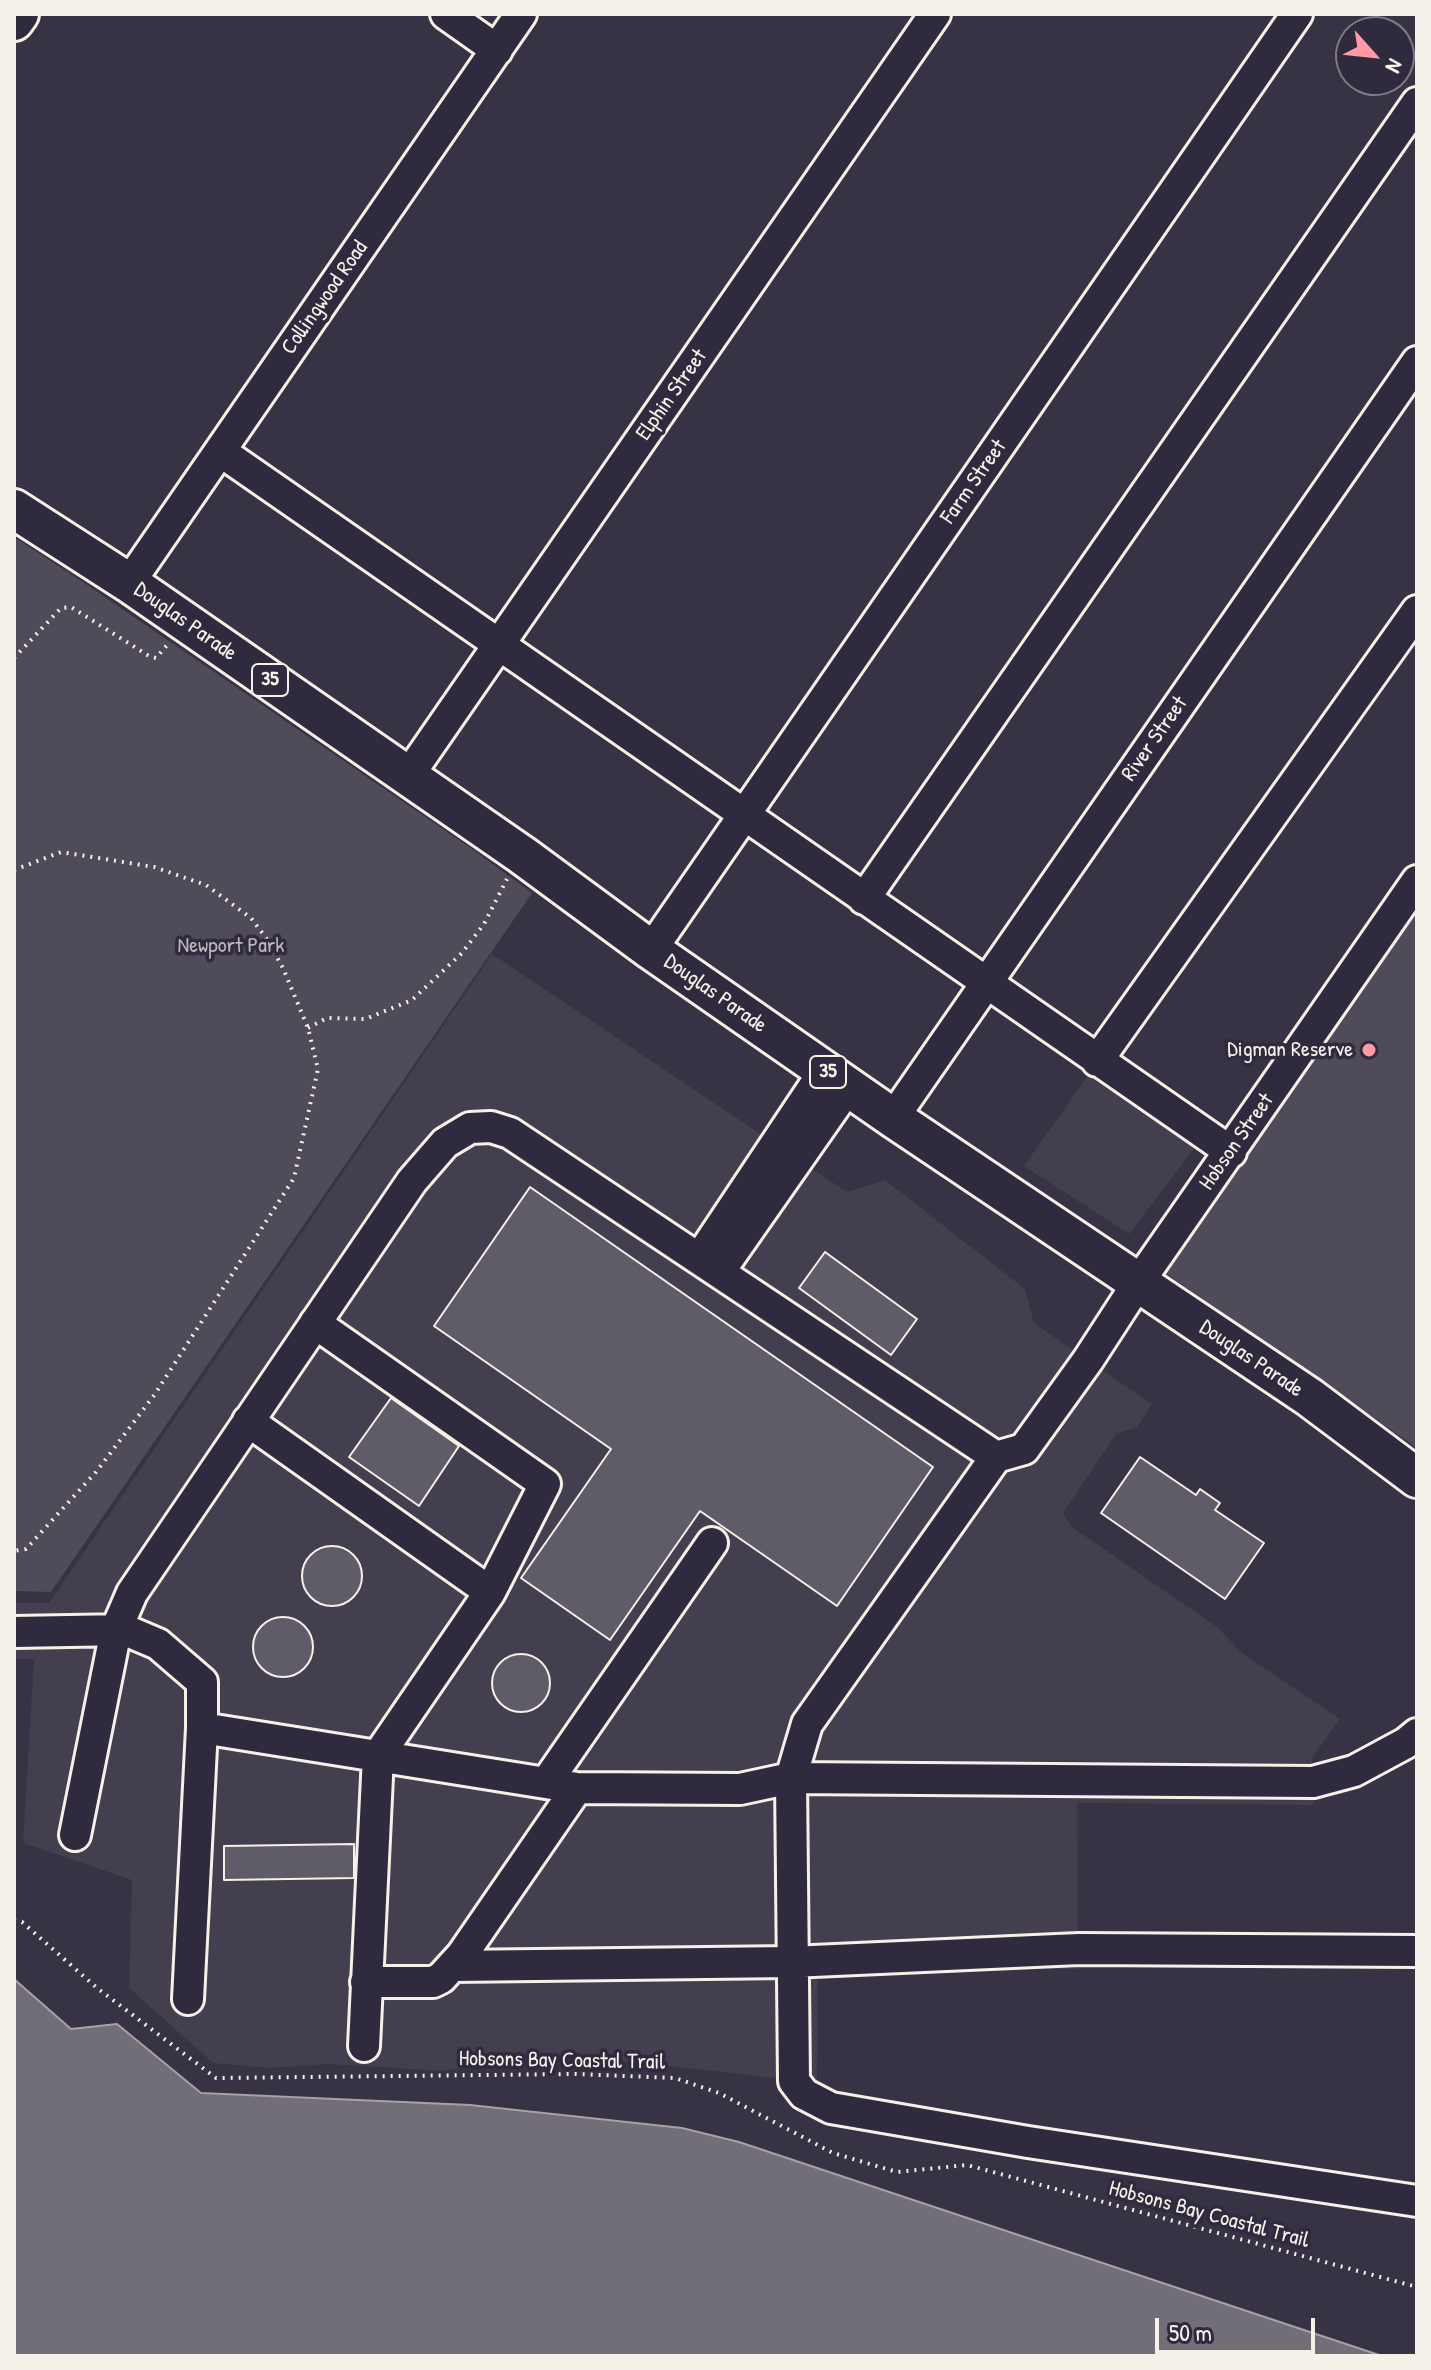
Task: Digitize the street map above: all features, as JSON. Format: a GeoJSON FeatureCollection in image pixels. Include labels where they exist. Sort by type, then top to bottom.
{"type":"FeatureCollection","features":[{"type":"Feature","properties":{"kind":"main road"},"geometry":{"type":"LineString","coordinates":[[14,21],[19,14]]}},
{"type":"Feature","properties":{"kind":"main road","name":"Douglas Parade"},"geometry":{"type":"LineString","coordinates":[[14,509],[129,583],[408,776],[893,1118],[1309,1397],[1417,1478]]}},
{"type":"Feature","properties":{"kind":"street"},"geometry":{"type":"LineString","coordinates":[[446,14],[497,50]]}},
{"type":"Feature","properties":{"kind":"street","name":"Collingwood Road"},"geometry":{"type":"LineString","coordinates":[[129,583],[521,14]]}},
{"type":"Feature","properties":{"kind":"street","name":"Elphin Street"},"geometry":{"type":"LineString","coordinates":[[408,776],[935,14]]}},
{"type":"Feature","properties":{"kind":"street","name":"Farm Street"},"geometry":{"type":"LineString","coordinates":[[651,950],[1297,14]]}},
{"type":"Feature","properties":{"kind":"street"},"geometry":{"type":"LineString","coordinates":[[864,899],[1417,103]]}},
{"type":"Feature","properties":{"kind":"street","name":"River Street"},"geometry":{"type":"LineString","coordinates":[[893,1118],[1417,362]]}},
{"type":"Feature","properties":{"kind":"street"},"geometry":{"type":"LineString","coordinates":[[220,451],[1231,1152]]}},
{"type":"Feature","properties":{"kind":"street"},"geometry":{"type":"LineString","coordinates":[[1097,1061],[1417,611]]}},
{"type":"Feature","properties":{"kind":"street","name":"Hobson Street"},"geometry":{"type":"LineString","coordinates":[[996,1457],[1024,1449],[1417,881]]}},
{"type":"Feature","properties":{"kind":"street"},"geometry":{"type":"LineString","coordinates":[[709,1266],[837,1078]]}},
{"type":"Feature","properties":{"kind":"street"},"geometry":{"type":"LineString","coordinates":[[75,1835],[116,1630],[132,1593],[412,1181],[445,1143],[470,1128],[491,1127],[510,1133],[996,1457],[807,1724],[791,1778],[794,2081],[804,2094],[831,2108],[1028,2142],[1417,2201]]}},
{"type":"Feature","properties":{"kind":"street"},"geometry":{"type":"LineString","coordinates":[[315,1323],[545,1484],[490,1592],[378,1756],[364,2046]]}},
{"type":"Feature","properties":{"kind":"street"},"geometry":{"type":"LineString","coordinates":[[248,1421],[490,1592]]}},
{"type":"Feature","properties":{"kind":"street"},"geometry":{"type":"LineString","coordinates":[[546,1783],[712,1543]]}},
{"type":"Feature","properties":{"kind":"street"},"geometry":{"type":"LineString","coordinates":[[14,1632],[125,1630],[158,1644],[202,1682],[188,1999]]}},
{"type":"Feature","properties":{"kind":"street"},"geometry":{"type":"LineString","coordinates":[[202,1728],[577,1788],[740,1789],[791,1778],[1313,1782],[1354,1771],[1417,1734]]}},
{"type":"Feature","properties":{"kind":"street"},"geometry":{"type":"LineString","coordinates":[[366,1982],[433,1982],[441,1978],[577,1788]]}},
{"type":"Feature","properties":{"kind":"street"},"geometry":{"type":"LineString","coordinates":[[452,1966],[791,1962],[1079,1949],[1417,1951]]}},
{"type":"Feature","properties":{"kind":"path"},"geometry":{"type":"LineString","coordinates":[[16,654],[61,608],[71,607],[149,656],[156,658],[172,639]]}},
{"type":"Feature","properties":{"kind":"path"},"geometry":{"type":"LineString","coordinates":[[14,870],[61,852],[154,867],[206,885],[251,918],[266,938],[283,968],[308,1028],[318,1069],[294,1178],[146,1405],[96,1472],[26,1549],[14,1551]]}},
{"type":"Feature","properties":{"kind":"path"},"geometry":{"type":"LineString","coordinates":[[308,1028],[327,1018],[365,1019],[412,1000],[462,953],[484,924],[495,899],[522,855]]}},
{"type":"Feature","properties":{"kind":"path","name":"Hobsons Bay Coastal Trail"},"geometry":{"type":"LineString","coordinates":[[14,1920],[22,1922],[97,1988],[216,2078],[576,2074],[675,2078],[719,2093],[833,2153],[897,2172],[967,2165],[1417,2287]]}},
{"type":"Feature","properties":{"kind":"shaded area"},"geometry":{"type":"Polygon","coordinates":[[[492,954],[847,1192],[885,1180],[1025,1289],[1034,1323],[1152,1404],[1137,1427],[1116,1434],[1063,1513],[1072,1527],[1217,1627],[1242,1653],[1340,1719],[1312,1758],[1314,1805],[1077,1803],[1078,1969],[818,1969],[817,2083],[564,2054],[443,2071],[329,2064],[268,2068],[213,2063],[129,1988],[132,1880],[23,1843],[34,1659],[14,1659],[14,1603],[49,1603],[492,954]]]}},
{"type":"Feature","properties":{"kind":"shaded area"},"geometry":{"type":"Polygon","coordinates":[[[1094,1067],[1200,1141],[1129,1234],[1024,1166],[1094,1067]]]}},
{"type":"Feature","properties":{"kind":"shaded area"},"geometry":{"type":"Polygon","coordinates":[[[14,1979],[71,2029],[117,2024],[201,2093],[470,2105],[682,2128],[739,2142],[1382,2356],[14,2356],[14,1979]]]}},
{"type":"Feature","properties":{"kind":"green space","name":"Newport Park"},"geometry":{"type":"Polygon","coordinates":[[[14,537],[532,893],[51,1592],[14,1591],[14,537]]]}},
{"type":"Feature","properties":{"kind":"green space","name":"Digman Reserve"},"geometry":{"type":"Polygon","coordinates":[[[1417,880],[1417,1448],[1151,1263],[1417,880]]]}},
{"type":"Feature","properties":{"kind":"building"},"geometry":{"type":"Polygon","coordinates":[[[530,1187],[933,1467],[837,1606],[700,1511],[610,1640],[521,1578],[611,1449],[434,1326],[530,1187]]]}},
{"type":"Feature","properties":{"kind":"building"},"geometry":{"type":"Polygon","coordinates":[[[825,1252],[917,1319],[891,1355],[799,1288],[825,1252]]]}},
{"type":"Feature","properties":{"kind":"building"},"geometry":{"type":"Polygon","coordinates":[[[391,1398],[459,1446],[419,1506],[349,1457],[391,1398]]]}},
{"type":"Feature","properties":{"kind":"building"},"geometry":{"type":"Polygon","coordinates":[[[1140,1457],[1196,1495],[1200,1489],[1220,1503],[1215,1510],[1264,1543],[1225,1599],[1101,1513],[1140,1457]]]}},
{"type":"Feature","properties":{"kind":"building"},"geometry":{"type":"Polygon","coordinates":[[[332,1546],[343,1548],[353,1555],[360,1565],[360,1587],[353,1597],[343,1604],[332,1606],[321,1604],[311,1597],[304,1587],[302,1576],[304,1565],[311,1555],[321,1548],[332,1546]]]}},
{"type":"Feature","properties":{"kind":"building"},"geometry":{"type":"Polygon","coordinates":[[[283,1617],[294,1619],[304,1626],[311,1636],[311,1658],[304,1668],[294,1675],[283,1677],[272,1675],[262,1668],[255,1658],[253,1647],[255,1636],[262,1626],[272,1619],[283,1617]]]}},
{"type":"Feature","properties":{"kind":"building"},"geometry":{"type":"Polygon","coordinates":[[[521,1654],[541,1663],[550,1683],[541,1703],[521,1712],[501,1703],[492,1683],[501,1663],[521,1654]]]}},
{"type":"Feature","properties":{"kind":"building"},"geometry":{"type":"Polygon","coordinates":[[[354,1844],[354,1878],[224,1880],[224,1846],[354,1844]]]}},
{"type":"Feature","properties":{"kind":"place","name":"Digman Reserve"},"geometry":{"type":"Point","coordinates":[1369,1050]}}]}
